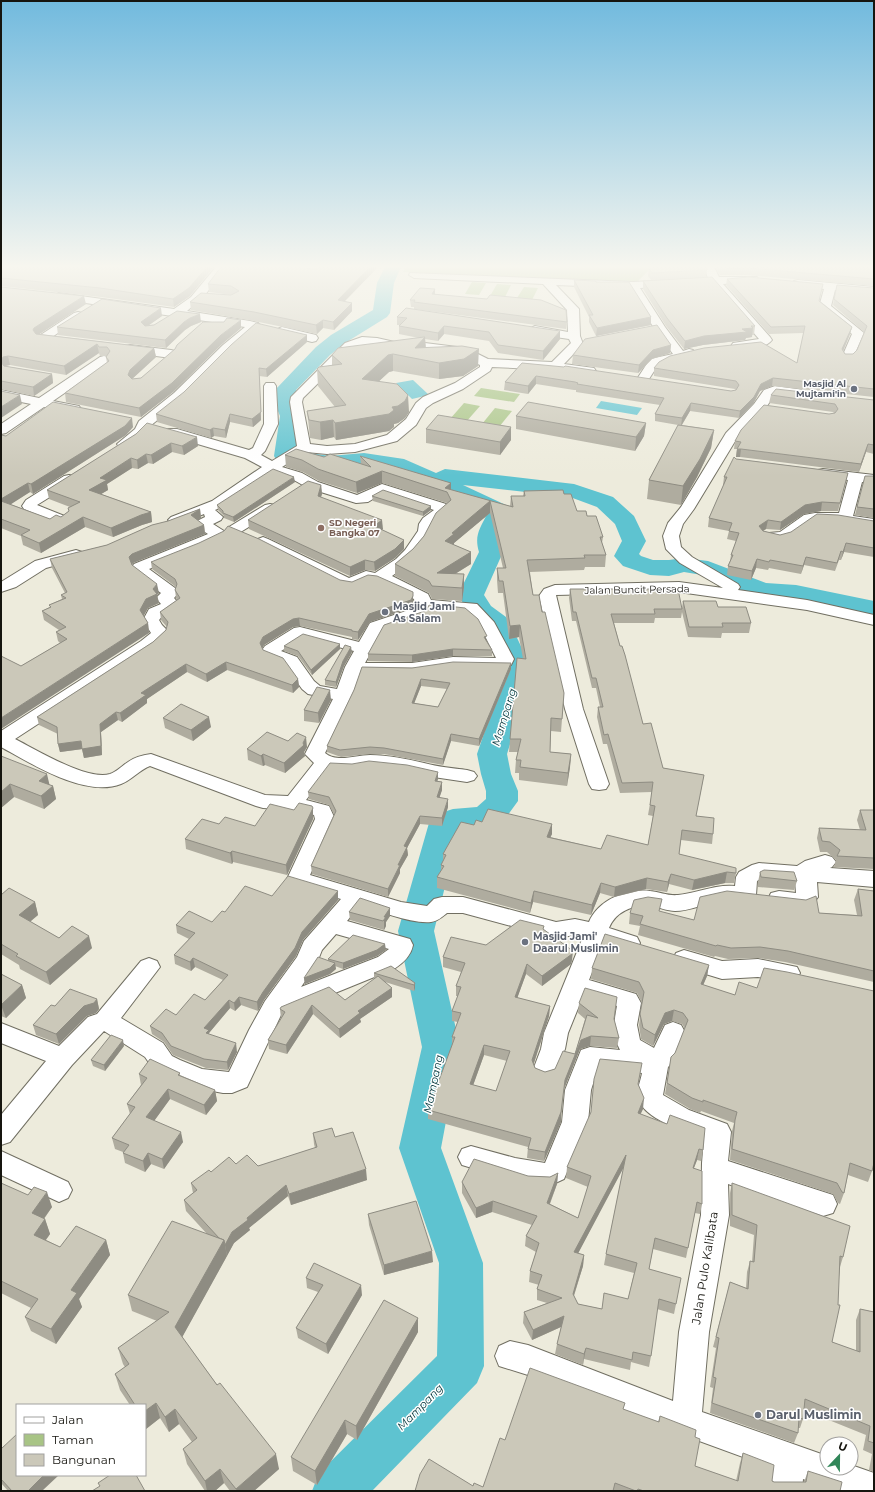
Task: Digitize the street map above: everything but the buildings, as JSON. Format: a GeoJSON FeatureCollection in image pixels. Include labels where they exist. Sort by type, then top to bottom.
{"type":"FeatureCollection","features":[{"type":"Feature","properties":{"kind":"street"},"geometry":{"type":"LineString","coordinates":[[44,337],[42,338],[60,340]]}},
{"type":"Feature","properties":{"kind":"street"},"geometry":{"type":"LineString","coordinates":[[114,451],[141,431],[144,424],[179,396],[240,337]]}},
{"type":"Feature","properties":{"kind":"street"},"geometry":{"type":"LineString","coordinates":[[306,337],[312,338]]}},
{"type":"Feature","properties":{"kind":"street"},"geometry":{"type":"LineString","coordinates":[[560,337],[575,340],[592,341]]}},
{"type":"Feature","properties":{"kind":"street"},"geometry":{"type":"LineString","coordinates":[[555,366],[575,340],[575,337]]}},
{"type":"Feature","properties":{"kind":"street"},"geometry":{"type":"LineString","coordinates":[[666,337],[680,355]]}},
{"type":"Feature","properties":{"kind":"street"},"geometry":{"type":"LineString","coordinates":[[724,347],[759,344],[766,340],[763,337]]}},
{"type":"Feature","properties":{"kind":"street"},"geometry":{"type":"LineString","coordinates":[[848,357],[856,337]]}},
{"type":"Feature","properties":{"kind":"street"},"geometry":{"type":"LineString","coordinates":[[300,450],[296,402],[297,398],[349,346],[362,342],[377,342],[404,348],[440,348],[468,354],[486,363],[555,366],[599,372]]}},
{"type":"Feature","properties":{"kind":"street"},"geometry":{"type":"LineString","coordinates":[[159,364],[180,345]]}},
{"type":"Feature","properties":{"kind":"street"},"geometry":{"type":"LineString","coordinates":[[115,347],[171,354]]}},
{"type":"Feature","properties":{"kind":"street"},"geometry":{"type":"LineString","coordinates":[[643,379],[654,362],[703,350]]}},
{"type":"Feature","properties":{"kind":"street"},"geometry":{"type":"LineString","coordinates":[[1,430],[104,360]]}},
{"type":"Feature","properties":{"kind":"street"},"geometry":{"type":"LineString","coordinates":[[486,363],[486,368],[477,375],[459,386],[442,392],[428,400],[421,406],[411,422],[392,438],[355,448],[300,450],[266,463],[208,514],[202,524],[219,534],[194,546],[140,567],[140,570],[169,591],[169,594],[164,598],[172,605],[155,613],[151,620],[160,634],[147,645],[1,739],[63,771],[95,782],[115,780],[137,763],[143,760],[150,760],[263,801],[295,803],[322,811],[325,819],[298,878],[356,896],[419,913],[432,914],[442,905],[463,905],[556,930],[567,930],[573,927],[722,970],[758,968],[807,977]]}},
{"type":"Feature","properties":{"kind":"street"},"geometry":{"type":"LineString","coordinates":[[53,377],[74,381]]}},
{"type":"Feature","properties":{"kind":"street"},"geometry":{"type":"LineString","coordinates":[[628,377],[658,381]]}},
{"type":"Feature","properties":{"kind":"street"},"geometry":{"type":"LineString","coordinates":[[266,463],[258,451],[268,434],[271,424],[270,386]]}},
{"type":"Feature","properties":{"kind":"street"},"geometry":{"type":"LineString","coordinates":[[732,587],[686,560],[674,549],[671,536],[673,529],[691,503],[731,436],[759,407],[769,393],[776,390],[813,395]]}},
{"type":"Feature","properties":{"kind":"street"},"geometry":{"type":"LineString","coordinates":[[1,394],[84,411]]}},
{"type":"Feature","properties":{"kind":"street"},"geometry":{"type":"LineString","coordinates":[[759,407],[776,408]]}},
{"type":"Feature","properties":{"kind":"street"},"geometry":{"type":"LineString","coordinates":[[128,420],[266,463],[313,485],[356,499],[363,499],[382,488],[441,507],[443,510],[427,522],[425,526],[426,531],[411,553],[402,562],[380,577],[375,578],[366,576],[353,583],[347,583],[265,542],[234,530],[208,514],[164,525]]}},
{"type":"Feature","properties":{"kind":"street"},"geometry":{"type":"LineString","coordinates":[[62,520],[29,506],[31,503],[84,470]]}},
{"type":"Feature","properties":{"kind":"street"},"geometry":{"type":"LineString","coordinates":[[810,471],[874,479]]}},
{"type":"Feature","properties":{"kind":"street"},"geometry":{"type":"LineString","coordinates":[[845,519],[856,477]]}},
{"type":"Feature","properties":{"kind":"street"},"geometry":{"type":"LineString","coordinates":[[234,530],[308,482]]}},
{"type":"Feature","properties":{"kind":"street"},"geometry":{"type":"LineString","coordinates":[[767,535],[781,538],[793,532],[807,520],[815,517],[845,519],[874,524]]}},
{"type":"Feature","properties":{"kind":"street"},"geometry":{"type":"LineString","coordinates":[[1,587],[9,585],[37,567],[53,560],[89,552]]}},
{"type":"Feature","properties":{"kind":"street"},"geometry":{"type":"LineString","coordinates":[[380,577],[422,597],[423,604],[419,612],[376,627],[354,667],[344,696],[315,754],[324,762],[352,764],[369,762],[411,765],[420,769],[467,776]]}},
{"type":"Feature","properties":{"kind":"street","name":"Jalan Buncit Persada"},"geometry":{"type":"LineString","coordinates":[[598,784],[574,709],[547,596],[550,592],[555,590],[680,587],[807,605],[874,620]]}},
{"type":"Feature","properties":{"kind":"street"},"geometry":{"type":"LineString","coordinates":[[354,667],[412,668],[453,662],[500,663],[504,661],[505,658],[486,622],[471,608],[423,604]]}},
{"type":"Feature","properties":{"kind":"street"},"geometry":{"type":"LineString","coordinates":[[344,696],[314,690],[291,661],[271,653],[271,650],[300,632],[364,648]]}},
{"type":"Feature","properties":{"kind":"street"},"geometry":{"type":"LineString","coordinates":[[295,803],[298,795],[306,784],[317,774],[324,762]]}},
{"type":"Feature","properties":{"kind":"street"},"geometry":{"type":"LineString","coordinates":[[545,1070],[553,1049],[556,1033],[606,910],[618,905],[646,898],[677,903],[702,896],[726,892],[803,901],[807,897],[804,874],[805,870],[825,862]]}},
{"type":"Feature","properties":{"kind":"street"},"geometry":{"type":"LineString","coordinates":[[804,874],[874,879]]}},
{"type":"Feature","properties":{"kind":"street"},"geometry":{"type":"LineString","coordinates":[[105,1021],[128,1033],[156,1051],[162,1063],[178,1071],[191,1076],[232,1083],[238,1080],[261,1030],[274,1008],[308,959],[312,948],[356,896]]}},
{"type":"Feature","properties":{"kind":"street"},"geometry":{"type":"LineString","coordinates":[[274,1008],[386,963],[396,956],[401,949],[402,945],[400,944],[331,924]]}},
{"type":"Feature","properties":{"kind":"street"},"geometry":{"type":"LineString","coordinates":[[1,1134],[63,1058],[96,1024],[105,1021],[149,967]]}},
{"type":"Feature","properties":{"kind":"street"},"geometry":{"type":"LineString","coordinates":[[576,985],[628,1000],[629,1003],[625,1025],[629,1045],[656,1062]]}},
{"type":"Feature","properties":{"kind":"street"},"geometry":{"type":"LineString","coordinates":[[471,1157],[521,1172],[548,1176],[552,1174],[555,1171],[575,1122],[578,1090],[590,1057],[643,1063],[656,1062],[663,1056],[673,1032]]}},
{"type":"Feature","properties":{"kind":"street"},"geometry":{"type":"LineString","coordinates":[[1,1033],[63,1058]]}},
{"type":"Feature","properties":{"kind":"street","name":"Jalan Pulo Kalibata"},"geometry":{"type":"LineString","coordinates":[[656,1062],[650,1099],[666,1111],[718,1132],[715,1168],[714,1215],[707,1266],[694,1332],[687,1412],[688,1422]]}},
{"type":"Feature","properties":{"kind":"street"},"geometry":{"type":"LineString","coordinates":[[1,1162],[59,1190]]}},
{"type":"Feature","properties":{"kind":"street"},"geometry":{"type":"LineString","coordinates":[[715,1168],[824,1204]]}},
{"type":"Feature","properties":{"kind":"street"},"geometry":{"type":"LineString","coordinates":[[510,1356],[528,1360],[688,1422],[874,1489]]}},
{"type":"Feature","properties":{"kind":"street"},"geometry":{"type":"LineString","coordinates":[[786,1491],[790,1458]]}},
{"type":"Feature","properties":{"kind":"green space"},"geometry":{"type":"Polygon","coordinates":[[[481,388],[520,394],[514,402],[474,396],[481,388]]]}},
{"type":"Feature","properties":{"kind":"green space"},"geometry":{"type":"Polygon","coordinates":[[[464,403],[480,406],[466,422],[450,419],[464,403]]]}},
{"type":"Feature","properties":{"kind":"green space"},"geometry":{"type":"Polygon","coordinates":[[[495,408],[512,411],[499,427],[482,424],[495,408]]]}},
{"type":"Feature","properties":{"kind":"water"},"geometry":{"type":"Polygon","coordinates":[[[413,380],[429,395],[412,399],[396,383],[413,380]]]}},
{"type":"Feature","properties":{"kind":"water"},"geometry":{"type":"Polygon","coordinates":[[[601,401],[642,408],[637,415],[596,408],[601,401]]]}},
{"type":"Feature","properties":{"kind":"waterway","name":"Mampang"},"geometry":{"type":"LineString","coordinates":[[337,1491],[460,1366],[461,1263],[420,1148],[441,1047],[416,931],[445,823],[453,820],[484,817],[494,811],[502,801],[502,791],[496,774],[492,754],[516,680],[513,659],[497,623],[481,611],[471,595],[491,552],[488,542],[490,533],[500,511],[404,466],[364,460],[330,463],[285,456],[290,416],[286,406],[286,389],[323,351],[342,337]]}},
{"type":"Feature","properties":{"kind":"waterway"},"geometry":{"type":"LineString","coordinates":[[445,476],[574,491],[605,502],[626,521],[634,541],[626,556],[632,561],[650,567],[669,568],[684,565],[708,569],[746,586],[765,591],[796,593],[874,609]]}},
{"type":"Feature","properties":{"kind":"place","name":"Masjid Al Mujtami'in"},"geometry":{"type":"Point","coordinates":[854,389]}},
{"type":"Feature","properties":{"kind":"place","name":"SD Negeri Bangka 07"},"geometry":{"type":"Point","coordinates":[321,528]}},
{"type":"Feature","properties":{"kind":"place","name":"Masjid Jami As Salam"},"geometry":{"type":"Point","coordinates":[385,612]}},
{"type":"Feature","properties":{"kind":"place","name":"Masjid Jami' Daarul Muslimin"},"geometry":{"type":"Point","coordinates":[525,942]}},
{"type":"Feature","properties":{"kind":"place","name":"Darul Muslimin"},"geometry":{"type":"Point","coordinates":[758,1415]}}]}
